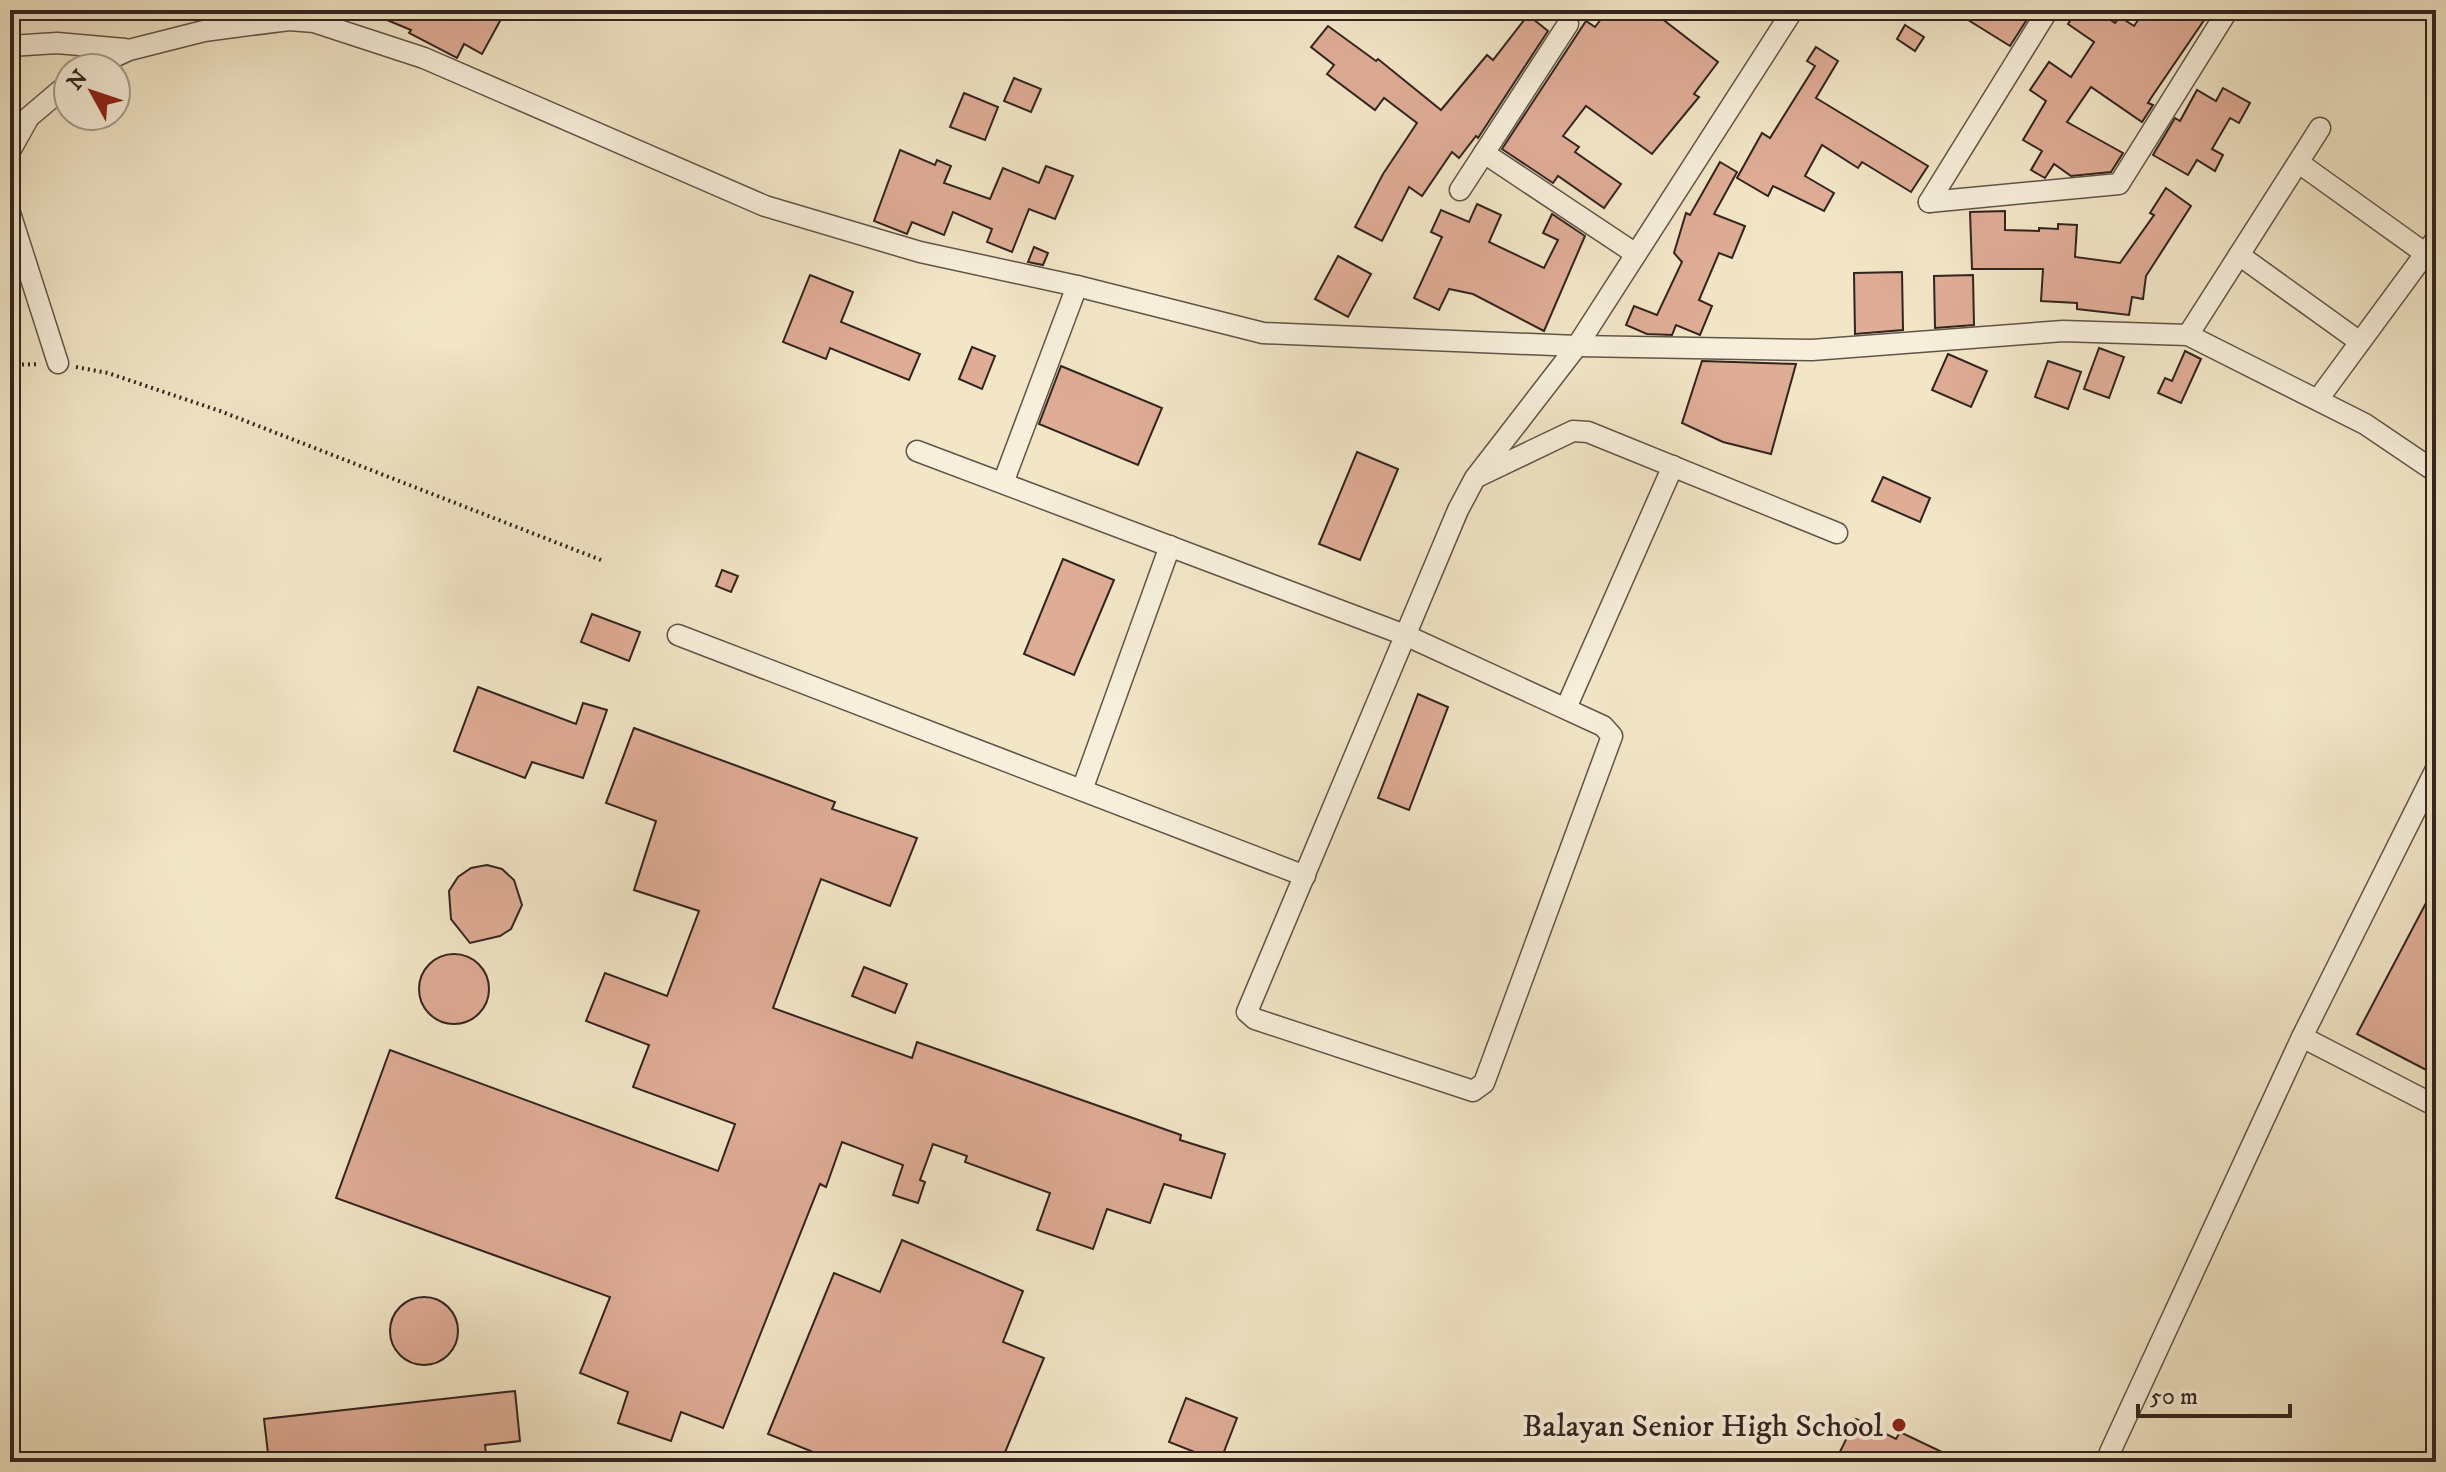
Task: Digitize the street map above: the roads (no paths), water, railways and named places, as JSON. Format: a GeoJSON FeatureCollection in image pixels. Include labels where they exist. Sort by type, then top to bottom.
{"type":"FeatureCollection","features":[{"type":"Feature","properties":{"kind":"street"},"geometry":{"type":"LineString","coordinates":[[917,451],[1405,635],[1603,726],[1612,736],[1484,1083],[1473,1091],[1255,1019],[1247,1012],[1305,876],[1405,635],[1458,510],[1475,478],[1577,346],[1793,10]]}},
{"type":"Feature","properties":{"kind":"street"},"geometry":{"type":"LineString","coordinates":[[2048,10],[1929,202],[2119,184],[2228,10]]}},
{"type":"Feature","properties":{"kind":"street"},"geometry":{"type":"LineString","coordinates":[[125,52],[204,31],[289,20],[314,22],[424,58],[765,206],[920,252],[1077,286],[1263,333],[1577,346],[1812,350],[2063,331],[2188,335],[2319,398],[2365,424],[2436,472]]}},
{"type":"Feature","properties":{"kind":"street"},"geometry":{"type":"LineString","coordinates":[[1460,190],[1568,24]]}},
{"type":"Feature","properties":{"kind":"street"},"geometry":{"type":"LineString","coordinates":[[10,46],[57,43],[129,50]]}},
{"type":"Feature","properties":{"kind":"street"},"geometry":{"type":"LineString","coordinates":[[10,151],[29,117],[52,98]]}},
{"type":"Feature","properties":{"kind":"street"},"geometry":{"type":"LineString","coordinates":[[2188,335],[2320,128]]}},
{"type":"Feature","properties":{"kind":"street"},"geometry":{"type":"LineString","coordinates":[[1484,153],[1636,254]]}},
{"type":"Feature","properties":{"kind":"street"},"geometry":{"type":"LineString","coordinates":[[2299,163],[2431,246],[2319,398]]}},
{"type":"Feature","properties":{"kind":"street"},"geometry":{"type":"LineString","coordinates":[[10,213],[58,363]]}},
{"type":"Feature","properties":{"kind":"street"},"geometry":{"type":"LineString","coordinates":[[2239,255],[2360,342]]}},
{"type":"Feature","properties":{"kind":"street"},"geometry":{"type":"LineString","coordinates":[[1003,483],[1077,286]]}},
{"type":"Feature","properties":{"kind":"street"},"geometry":{"type":"LineString","coordinates":[[1475,478],[1573,431],[1588,432],[1837,533]]}},
{"type":"Feature","properties":{"kind":"street"},"geometry":{"type":"LineString","coordinates":[[1566,708],[1673,466]]}},
{"type":"Feature","properties":{"kind":"street"},"geometry":{"type":"LineString","coordinates":[[1082,790],[1170,546]]}},
{"type":"Feature","properties":{"kind":"street"},"geometry":{"type":"LineString","coordinates":[[678,635],[1305,876]]}},
{"type":"Feature","properties":{"kind":"street"},"geometry":{"type":"LineString","coordinates":[[2112,1462],[2110,1452],[2302,1037],[2436,769]]}},
{"type":"Feature","properties":{"kind":"street"},"geometry":{"type":"LineString","coordinates":[[2302,1037],[2436,1106]]}},
{"type":"Feature","properties":{"kind":"place","name":"Balayan Senior High School"},"geometry":{"type":"Point","coordinates":[1899,1425]}}]}
